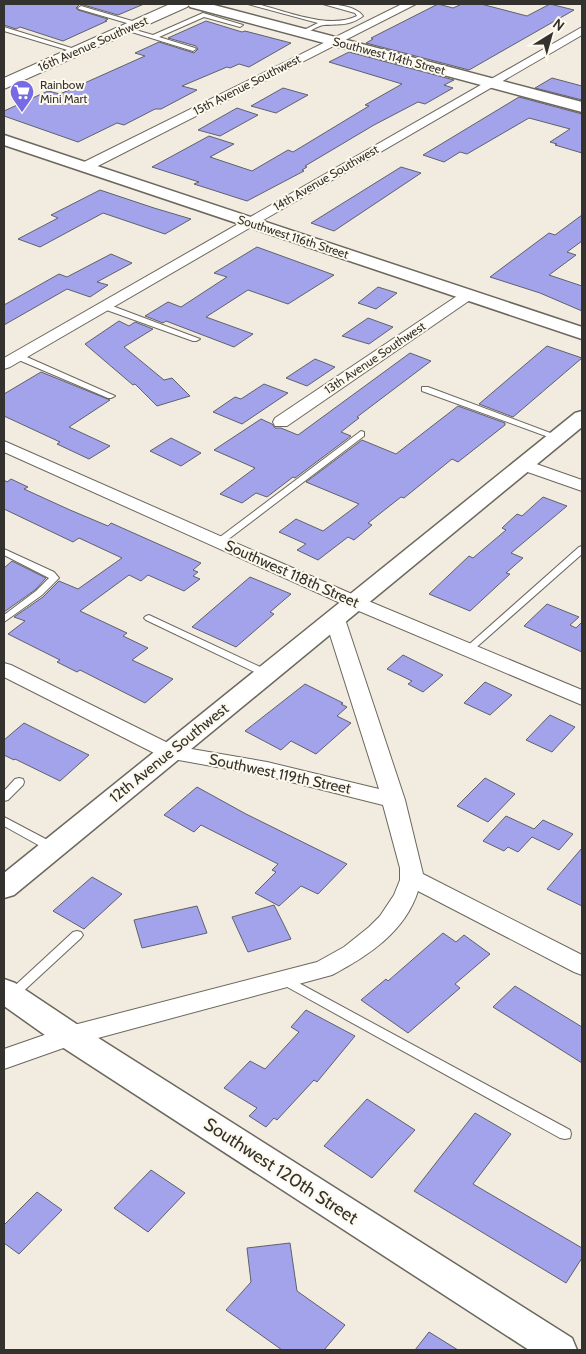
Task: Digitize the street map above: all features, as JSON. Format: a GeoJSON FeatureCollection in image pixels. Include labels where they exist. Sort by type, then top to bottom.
{"type":"FeatureCollection","features":[{"type":"Feature","properties":{"kind":"main road","name":"16th Avenue Southwest"},"geometry":{"type":"LineString","coordinates":[[4,84],[182,4]]}},
{"type":"Feature","properties":{"kind":"street","name":"Southwest 114th Street"},"geometry":{"type":"LineString","coordinates":[[196,4],[582,107]]}},
{"type":"Feature","properties":{"kind":"street","name":"15th Avenue Southwest"},"geometry":{"type":"LineString","coordinates":[[85,167],[410,4]]}},
{"type":"Feature","properties":{"kind":"street","name":"14th Avenue Southwest"},"geometry":{"type":"LineString","coordinates":[[4,364],[582,30]]}},
{"type":"Feature","properties":{"kind":"street"},"geometry":{"type":"LineString","coordinates":[[559,43],[574,47]]}},
{"type":"Feature","properties":{"kind":"street","name":"Southwest 116th Street"},"geometry":{"type":"LineString","coordinates":[[4,140],[582,333]]}},
{"type":"Feature","properties":{"kind":"street","name":"13th Avenue Southwest"},"geometry":{"type":"LineString","coordinates":[[281,422],[468,295]]}},
{"type":"Feature","properties":{"kind":"street","name":"12th Avenue Southwest"},"geometry":{"type":"LineString","coordinates":[[4,888],[169,752],[525,465],[582,416]]}},
{"type":"Feature","properties":{"kind":"street","name":"Southwest 118th Street"},"geometry":{"type":"LineString","coordinates":[[4,446],[354,602],[582,698]]}},
{"type":"Feature","properties":{"kind":"street"},"geometry":{"type":"LineString","coordinates":[[525,465],[582,486]]}},
{"type":"Feature","properties":{"kind":"street"},"geometry":{"type":"LineString","coordinates":[[4,1059],[70,1036],[324,969],[347,958],[371,941],[388,924],[401,903],[412,878],[394,800],[335,619]]}},
{"type":"Feature","properties":{"kind":"street","name":"Southwest 119th Street"},"geometry":{"type":"LineString","coordinates":[[4,669],[169,752],[267,769],[394,800]]}},
{"type":"Feature","properties":{"kind":"street"},"geometry":{"type":"LineString","coordinates":[[412,878],[582,966]]}},
{"type":"Feature","properties":{"kind":"street","name":"Southwest 120th Street"},"geometry":{"type":"LineString","coordinates":[[8,994],[70,1036],[559,1350]]}},
{"type":"Feature","properties":{"kind":"lane"},"geometry":{"type":"LineString","coordinates":[[251,4],[325,24]]}},
{"type":"Feature","properties":{"kind":"lane"},"geometry":{"type":"LineString","coordinates":[[302,33],[325,24],[356,19],[360,14],[326,4]]}},
{"type":"Feature","properties":{"kind":"lane"},"geometry":{"type":"LineString","coordinates":[[82,8],[154,37],[193,49]]}},
{"type":"Feature","properties":{"kind":"lane"},"geometry":{"type":"LineString","coordinates":[[154,37],[203,15],[240,25]]}},
{"type":"Feature","properties":{"kind":"lane"},"geometry":{"type":"LineString","coordinates":[[4,29],[76,51]]}},
{"type":"Feature","properties":{"kind":"lane"},"geometry":{"type":"LineString","coordinates":[[104,306],[196,339]]}},
{"type":"Feature","properties":{"kind":"lane"},"geometry":{"type":"LineString","coordinates":[[18,356],[111,396]]}},
{"type":"Feature","properties":{"kind":"lane"},"geometry":{"type":"LineString","coordinates":[[425,388],[558,437]]}},
{"type":"Feature","properties":{"kind":"lane"},"geometry":{"type":"LineString","coordinates":[[219,542],[361,434]]}},
{"type":"Feature","properties":{"kind":"lane"},"geometry":{"type":"LineString","coordinates":[[468,650],[582,549]]}},
{"type":"Feature","properties":{"kind":"lane"},"geometry":{"type":"LineString","coordinates":[[4,552],[51,574],[54,578],[4,620]]}},
{"type":"Feature","properties":{"kind":"lane"},"geometry":{"type":"LineString","coordinates":[[149,618],[266,674]]}},
{"type":"Feature","properties":{"kind":"lane"},"geometry":{"type":"LineString","coordinates":[[4,797],[19,782]]}},
{"type":"Feature","properties":{"kind":"lane"},"geometry":{"type":"LineString","coordinates":[[4,821],[53,848]]}},
{"type":"Feature","properties":{"kind":"lane"},"geometry":{"type":"LineString","coordinates":[[8,994],[77,935]]}},
{"type":"Feature","properties":{"kind":"lane"},"geometry":{"type":"LineString","coordinates":[[284,980],[566,1134]]}},
{"type":"Feature","properties":{"kind":"building"},"geometry":{"type":"Polygon","coordinates":[[[4,4],[80,4],[76,8],[78,10],[108,19],[63,41],[20,27],[16,29],[4,25],[4,4]]]}},
{"type":"Feature","properties":{"kind":"building"},"geometry":{"type":"Polygon","coordinates":[[[80,4],[144,4],[118,15],[80,4]]]}},
{"type":"Feature","properties":{"kind":"building"},"geometry":{"type":"Polygon","coordinates":[[[438,4],[453,8],[462,4],[481,4],[527,16],[550,4],[574,10],[469,70],[366,43],[373,39],[371,38],[438,4]]]}},
{"type":"Feature","properties":{"kind":"building"},"geometry":{"type":"Polygon","coordinates":[[[206,21],[242,32],[245,31],[291,43],[249,67],[239,64],[230,68],[227,67],[182,86],[197,90],[161,109],[155,109],[124,125],[117,123],[78,142],[4,116],[4,111],[48,91],[60,94],[145,56],[135,53],[159,42],[194,53],[198,49],[196,46],[168,38],[206,21]]]}},
{"type":"Feature","properties":{"kind":"building"},"geometry":{"type":"Polygon","coordinates":[[[349,52],[454,80],[444,85],[453,88],[425,104],[418,102],[374,125],[305,166],[307,167],[302,170],[304,171],[247,201],[194,184],[199,182],[152,167],[209,136],[234,144],[210,157],[252,171],[288,150],[293,152],[369,106],[365,105],[402,84],[329,62],[349,52]]]}},
{"type":"Feature","properties":{"kind":"building"},"geometry":{"type":"Polygon","coordinates":[[[552,78],[582,86],[582,100],[535,88],[552,78]]]}},
{"type":"Feature","properties":{"kind":"building"},"geometry":{"type":"Polygon","coordinates":[[[283,88],[308,95],[276,113],[251,106],[283,88]]]}},
{"type":"Feature","properties":{"kind":"building"},"geometry":{"type":"Polygon","coordinates":[[[519,97],[582,114],[582,153],[550,142],[570,129],[529,118],[467,154],[460,152],[444,162],[423,155],[519,97]]]}},
{"type":"Feature","properties":{"kind":"building"},"geometry":{"type":"Polygon","coordinates":[[[237,108],[258,115],[220,136],[198,130],[237,108]]]}},
{"type":"Feature","properties":{"kind":"building"},"geometry":{"type":"Polygon","coordinates":[[[401,167],[421,173],[334,231],[311,223],[401,167]]]}},
{"type":"Feature","properties":{"kind":"building"},"geometry":{"type":"Polygon","coordinates":[[[100,190],[191,219],[165,234],[103,213],[40,247],[18,239],[58,218],[51,215],[100,190]]]}},
{"type":"Feature","properties":{"kind":"building"},"geometry":{"type":"Polygon","coordinates":[[[582,215],[582,241],[567,252],[576,255],[549,275],[582,286],[582,311],[540,293],[490,277],[549,233],[555,235],[582,215]]]}},
{"type":"Feature","properties":{"kind":"building"},"geometry":{"type":"Polygon","coordinates":[[[257,247],[334,275],[288,304],[248,290],[206,317],[253,334],[234,347],[166,321],[163,323],[145,316],[168,302],[181,307],[227,277],[214,273],[257,247]]]}},
{"type":"Feature","properties":{"kind":"building"},"geometry":{"type":"Polygon","coordinates":[[[111,254],[132,263],[97,282],[108,285],[90,297],[67,289],[4,325],[4,305],[59,274],[67,277],[111,254]]]}},
{"type":"Feature","properties":{"kind":"building"},"geometry":{"type":"Polygon","coordinates":[[[378,287],[397,293],[376,309],[358,303],[378,287]]]}},
{"type":"Feature","properties":{"kind":"building"},"geometry":{"type":"Polygon","coordinates":[[[368,318],[393,327],[369,344],[342,336],[368,318]]]}},
{"type":"Feature","properties":{"kind":"building"},"geometry":{"type":"Polygon","coordinates":[[[119,321],[129,326],[135,322],[153,329],[124,347],[164,380],[172,378],[190,396],[157,406],[135,384],[133,385],[85,344],[119,321]]]}},
{"type":"Feature","properties":{"kind":"building"},"geometry":{"type":"Polygon","coordinates":[[[547,346],[582,358],[513,417],[479,404],[547,346]]]}},
{"type":"Feature","properties":{"kind":"building"},"geometry":{"type":"Polygon","coordinates":[[[410,353],[431,361],[357,417],[359,418],[341,432],[351,436],[295,478],[293,477],[267,497],[256,493],[242,503],[220,494],[255,468],[214,450],[261,419],[272,424],[275,428],[281,428],[298,435],[410,353]]]}},
{"type":"Feature","properties":{"kind":"building"},"geometry":{"type":"Polygon","coordinates":[[[315,359],[335,367],[307,386],[286,378],[315,359]]]}},
{"type":"Feature","properties":{"kind":"building"},"geometry":{"type":"Polygon","coordinates":[[[41,372],[110,400],[69,427],[110,446],[89,459],[57,444],[60,442],[4,416],[4,394],[41,372]]]}},
{"type":"Feature","properties":{"kind":"building"},"geometry":{"type":"Polygon","coordinates":[[[264,384],[288,393],[242,424],[213,412],[235,397],[241,399],[264,384]]]}},
{"type":"Feature","properties":{"kind":"building"},"geometry":{"type":"Polygon","coordinates":[[[458,406],[505,423],[505,425],[458,462],[452,459],[404,498],[401,497],[368,523],[372,525],[354,540],[348,537],[318,560],[297,550],[306,544],[279,532],[296,519],[323,531],[359,504],[306,482],[362,440],[396,454],[458,406]]]}},
{"type":"Feature","properties":{"kind":"building"},"geometry":{"type":"Polygon","coordinates":[[[171,438],[201,453],[181,466],[150,451],[171,438]]]}},
{"type":"Feature","properties":{"kind":"building"},"geometry":{"type":"Polygon","coordinates":[[[11,479],[28,487],[24,489],[70,510],[108,526],[111,523],[201,563],[193,570],[198,572],[193,576],[200,579],[184,591],[148,575],[141,581],[129,575],[80,611],[127,633],[123,636],[148,648],[132,660],[173,679],[145,703],[80,670],[77,672],[57,662],[60,660],[8,634],[25,621],[14,617],[43,597],[59,581],[78,589],[122,558],[79,538],[73,542],[4,509],[4,480],[7,482],[11,479]]]}},
{"type":"Feature","properties":{"kind":"building"},"geometry":{"type":"Polygon","coordinates":[[[543,497],[567,506],[511,553],[523,558],[506,573],[510,574],[470,611],[429,594],[469,556],[473,558],[506,530],[502,528],[517,514],[522,516],[543,497]]]}},
{"type":"Feature","properties":{"kind":"building"},"geometry":{"type":"Polygon","coordinates":[[[12,561],[46,578],[35,590],[4,612],[4,568],[12,561]]]}},
{"type":"Feature","properties":{"kind":"building"},"geometry":{"type":"Polygon","coordinates":[[[250,577],[291,594],[270,612],[274,614],[236,647],[192,627],[250,577]]]}},
{"type":"Feature","properties":{"kind":"building"},"geometry":{"type":"Polygon","coordinates":[[[547,604],[579,617],[570,625],[576,628],[582,622],[582,652],[524,626],[547,604]]]}},
{"type":"Feature","properties":{"kind":"building"},"geometry":{"type":"Polygon","coordinates":[[[403,655],[443,675],[423,692],[408,684],[412,681],[387,669],[403,655]]]}},
{"type":"Feature","properties":{"kind":"building"},"geometry":{"type":"Polygon","coordinates":[[[485,682],[512,695],[490,715],[464,703],[485,682]]]}},
{"type":"Feature","properties":{"kind":"building"},"geometry":{"type":"Polygon","coordinates":[[[305,684],[343,703],[341,704],[347,707],[337,716],[351,723],[316,754],[291,741],[281,750],[245,731],[305,684]]]}},
{"type":"Feature","properties":{"kind":"building"},"geometry":{"type":"Polygon","coordinates":[[[550,715],[575,727],[552,752],[526,740],[550,715]]]}},
{"type":"Feature","properties":{"kind":"building"},"geometry":{"type":"Polygon","coordinates":[[[24,723],[89,755],[60,781],[4,755],[4,740],[24,723]]]}},
{"type":"Feature","properties":{"kind":"building"},"geometry":{"type":"Polygon","coordinates":[[[485,778],[515,794],[488,822],[457,806],[485,778]]]}},
{"type":"Feature","properties":{"kind":"building"},"geometry":{"type":"Polygon","coordinates":[[[197,787],[246,814],[347,864],[318,894],[301,886],[279,906],[255,893],[276,872],[272,870],[278,864],[201,825],[194,832],[164,815],[197,787]]]}},
{"type":"Feature","properties":{"kind":"building"},"geometry":{"type":"Polygon","coordinates":[[[506,816],[534,829],[543,820],[573,834],[559,850],[532,837],[518,852],[508,847],[504,851],[483,841],[506,816]]]}},
{"type":"Feature","properties":{"kind":"building"},"geometry":{"type":"Polygon","coordinates":[[[582,848],[582,906],[547,889],[582,848]]]}},
{"type":"Feature","properties":{"kind":"building"},"geometry":{"type":"Polygon","coordinates":[[[92,877],[122,894],[84,929],[53,911],[92,877]]]}},
{"type":"Feature","properties":{"kind":"building"},"geometry":{"type":"Polygon","coordinates":[[[274,905],[291,939],[248,952],[232,917],[274,905]]]}},
{"type":"Feature","properties":{"kind":"building"},"geometry":{"type":"Polygon","coordinates":[[[197,906],[207,933],[142,948],[134,920],[197,906]]]}},
{"type":"Feature","properties":{"kind":"building"},"geometry":{"type":"Polygon","coordinates":[[[443,933],[456,942],[464,935],[490,954],[455,984],[460,988],[408,1033],[361,1000],[386,979],[388,981],[443,933]]]}},
{"type":"Feature","properties":{"kind":"building"},"geometry":{"type":"Polygon","coordinates":[[[515,986],[582,1027],[582,1063],[493,1007],[515,986]]]}},
{"type":"Feature","properties":{"kind":"building"},"geometry":{"type":"Polygon","coordinates":[[[306,1010],[355,1036],[317,1082],[314,1080],[277,1120],[274,1118],[266,1127],[249,1116],[257,1108],[224,1088],[250,1061],[265,1069],[299,1032],[291,1027],[306,1010]]]}},
{"type":"Feature","properties":{"kind":"building"},"geometry":{"type":"Polygon","coordinates":[[[367,1099],[415,1130],[372,1178],[324,1146],[367,1099]]]}},
{"type":"Feature","properties":{"kind":"building"},"geometry":{"type":"Polygon","coordinates":[[[475,1113],[511,1134],[473,1184],[582,1248],[582,1258],[566,1283],[414,1191],[475,1113]]]}},
{"type":"Feature","properties":{"kind":"building"},"geometry":{"type":"Polygon","coordinates":[[[151,1170],[185,1193],[148,1232],[114,1208],[151,1170]]]}},
{"type":"Feature","properties":{"kind":"building"},"geometry":{"type":"Polygon","coordinates":[[[37,1192],[62,1210],[19,1254],[4,1243],[4,1225],[37,1192]]]}},
{"type":"Feature","properties":{"kind":"building"},"geometry":{"type":"Polygon","coordinates":[[[290,1243],[297,1291],[345,1325],[324,1350],[282,1350],[226,1310],[251,1282],[247,1248],[290,1243]]]}},
{"type":"Feature","properties":{"kind":"building"},"geometry":{"type":"Polygon","coordinates":[[[429,1332],[458,1350],[415,1350],[429,1332]]]}},
{"type":"Feature","properties":{"kind":"place","name":"Rainbow Mini Mart"},"geometry":{"type":"Point","coordinates":[22,113]}}]}
